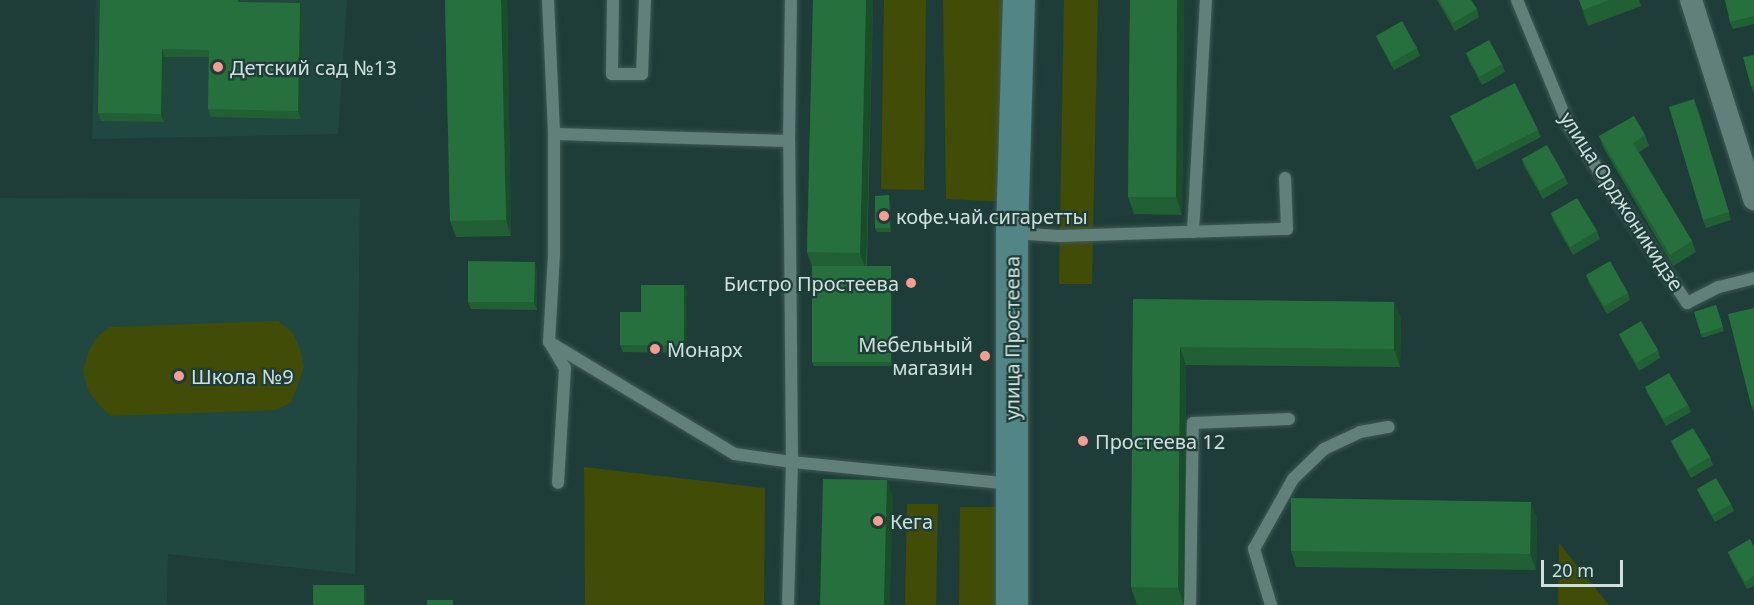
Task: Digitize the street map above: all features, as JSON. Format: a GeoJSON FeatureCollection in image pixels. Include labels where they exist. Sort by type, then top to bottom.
{"type":"FeatureCollection","features":[{"type":"Feature","properties":{"kind":"street","name":"улица Простеева"},"geometry":{"type":"LineString","coordinates":[[1012,605],[1012,233],[1019,0]]}},
{"type":"Feature","properties":{"kind":"street"},"geometry":{"type":"LineString","coordinates":[[1691,0],[1754,199]]}},
{"type":"Feature","properties":{"kind":"lane"},"geometry":{"type":"LineString","coordinates":[[548,0],[554,134],[554,255],[549,342],[565,368],[558,483]]}},
{"type":"Feature","properties":{"kind":"lane"},"geometry":{"type":"LineString","coordinates":[[613,0],[612,74],[642,75],[645,0]]}},
{"type":"Feature","properties":{"kind":"lane"},"geometry":{"type":"LineString","coordinates":[[788,605],[792,462],[789,141],[791,0]]}},
{"type":"Feature","properties":{"kind":"lane"},"geometry":{"type":"LineString","coordinates":[[1193,232],[1206,0]]}},
{"type":"Feature","properties":{"kind":"lane","name":"улица Орджоникидзе"},"geometry":{"type":"LineString","coordinates":[[1517,0],[1569,126],[1687,303],[1719,287],[1754,278]]}},
{"type":"Feature","properties":{"kind":"lane"},"geometry":{"type":"LineString","coordinates":[[554,134],[789,141]]}},
{"type":"Feature","properties":{"kind":"lane"},"geometry":{"type":"LineString","coordinates":[[1012,233],[1059,236],[1287,229],[1285,178]]}},
{"type":"Feature","properties":{"kind":"lane"},"geometry":{"type":"LineString","coordinates":[[549,342],[735,454],[792,462],[1012,484]]}},
{"type":"Feature","properties":{"kind":"lane"},"geometry":{"type":"LineString","coordinates":[[1190,605],[1193,423],[1289,419]]}},
{"type":"Feature","properties":{"kind":"lane"},"geometry":{"type":"LineString","coordinates":[[1271,605],[1254,549],[1293,479],[1324,449],[1360,432],[1389,427]]}},
{"type":"Feature","properties":{"kind":"shaded area","name":"Детский сад №13"},"geometry":{"type":"Polygon","coordinates":[[[96,0],[347,0],[338,134],[92,139],[96,0]]]}},
{"type":"Feature","properties":{"kind":"shaded area","name":"Школа №9"},"geometry":{"type":"Polygon","coordinates":[[[0,198],[360,199],[355,574],[168,554],[167,605],[0,605],[0,198]]]}},
{"type":"Feature","properties":{"kind":"green space"},"geometry":{"type":"Polygon","coordinates":[[[884,0],[926,0],[924,190],[881,189],[884,0]]]}},
{"type":"Feature","properties":{"kind":"green space"},"geometry":{"type":"Polygon","coordinates":[[[943,0],[1010,0],[1011,202],[946,199],[943,0]]]}},
{"type":"Feature","properties":{"kind":"green space"},"geometry":{"type":"Polygon","coordinates":[[[1064,0],[1098,0],[1092,284],[1059,284],[1064,0]]]}},
{"type":"Feature","properties":{"kind":"green space"},"geometry":{"type":"Polygon","coordinates":[[[278,321],[293,333],[304,367],[291,403],[275,410],[111,416],[88,390],[83,371],[88,353],[97,337],[110,327],[278,321]]]}},
{"type":"Feature","properties":{"kind":"green space"},"geometry":{"type":"Polygon","coordinates":[[[584,467],[765,488],[764,605],[585,605],[584,467]]]}},
{"type":"Feature","properties":{"kind":"green space"},"geometry":{"type":"Polygon","coordinates":[[[907,504],[938,504],[936,605],[905,605],[907,504]]]}},
{"type":"Feature","properties":{"kind":"green space"},"geometry":{"type":"Polygon","coordinates":[[[960,507],[997,507],[998,605],[959,605],[960,507]]]}},
{"type":"Feature","properties":{"kind":"green space"},"geometry":{"type":"Polygon","coordinates":[[[1559,543],[1609,605],[1558,605],[1559,543]]]}},
{"type":"Feature","properties":{"kind":"building"},"geometry":{"type":"Polygon","coordinates":[[[100,0],[238,0],[238,2],[300,3],[298,111],[208,109],[209,50],[162,49],[161,114],[98,113],[100,0]]]}},
{"type":"Feature","properties":{"kind":"building"},"geometry":{"type":"Polygon","coordinates":[[[445,0],[501,0],[506,220],[450,221],[445,0]]]}},
{"type":"Feature","properties":{"kind":"building"},"geometry":{"type":"Polygon","coordinates":[[[813,0],[866,0],[860,253],[807,252],[813,0]]]}},
{"type":"Feature","properties":{"kind":"building"},"geometry":{"type":"Polygon","coordinates":[[[1130,0],[1177,0],[1176,197],[1128,197],[1130,0]]]}},
{"type":"Feature","properties":{"kind":"building"},"geometry":{"type":"Polygon","coordinates":[[[1439,0],[1471,0],[1477,9],[1453,23],[1439,0]]]}},
{"type":"Feature","properties":{"kind":"building"},"geometry":{"type":"Polygon","coordinates":[[[1579,0],[1609,0],[1583,10],[1579,0]]]}},
{"type":"Feature","properties":{"kind":"building"},"geometry":{"type":"Polygon","coordinates":[[[1725,0],[1754,0],[1754,16],[1730,22],[1725,0]]]}},
{"type":"Feature","properties":{"kind":"building"},"geometry":{"type":"Polygon","coordinates":[[[1402,21],[1417,48],[1391,63],[1376,36],[1402,21]]]}},
{"type":"Feature","properties":{"kind":"building"},"geometry":{"type":"Polygon","coordinates":[[[1489,40],[1502,64],[1479,77],[1466,53],[1489,40]]]}},
{"type":"Feature","properties":{"kind":"building"},"geometry":{"type":"Polygon","coordinates":[[[1754,55],[1754,85],[1751,86],[1743,57],[1754,55]]]}},
{"type":"Feature","properties":{"kind":"building"},"geometry":{"type":"Polygon","coordinates":[[[1515,83],[1538,130],[1474,162],[1450,116],[1515,83]]]}},
{"type":"Feature","properties":{"kind":"building"},"geometry":{"type":"Polygon","coordinates":[[[1694,99],[1729,212],[1703,220],[1669,107],[1694,99]]]}},
{"type":"Feature","properties":{"kind":"building"},"geometry":{"type":"Polygon","coordinates":[[[1634,116],[1645,135],[1633,143],[1692,241],[1670,255],[1599,136],[1634,116]]]}},
{"type":"Feature","properties":{"kind":"building"},"geometry":{"type":"Polygon","coordinates":[[[1547,145],[1565,177],[1540,191],[1522,159],[1547,145]]]}},
{"type":"Feature","properties":{"kind":"building","name":"кофе.чай.сигаретты"},"geometry":{"type":"Polygon","coordinates":[[[889,195],[890,228],[875,228],[875,196],[889,195]]]}},
{"type":"Feature","properties":{"kind":"building"},"geometry":{"type":"Polygon","coordinates":[[[1577,198],[1597,231],[1570,247],[1551,213],[1577,198]]]}},
{"type":"Feature","properties":{"kind":"building"},"geometry":{"type":"Polygon","coordinates":[[[468,261],[535,262],[534,302],[468,302],[468,261]]]}},
{"type":"Feature","properties":{"kind":"building"},"geometry":{"type":"Polygon","coordinates":[[[1610,261],[1628,293],[1604,306],[1586,275],[1610,261]]]}},
{"type":"Feature","properties":{"kind":"building"},"geometry":{"type":"Polygon","coordinates":[[[812,266],[891,266],[891,362],[812,362],[812,266]]]}},
{"type":"Feature","properties":{"kind":"building"},"geometry":{"type":"Polygon","coordinates":[[[641,285],[684,285],[684,346],[620,345],[620,312],[641,312],[641,285]]]}},
{"type":"Feature","properties":{"kind":"building"},"geometry":{"type":"Polygon","coordinates":[[[1133,299],[1394,302],[1394,349],[1180,347],[1178,588],[1131,587],[1133,299]]]}},
{"type":"Feature","properties":{"kind":"building"},"geometry":{"type":"Polygon","coordinates":[[[1716,305],[1723,327],[1701,334],[1694,312],[1716,305]]]}},
{"type":"Feature","properties":{"kind":"building"},"geometry":{"type":"Polygon","coordinates":[[[1754,308],[1754,405],[1751,405],[1728,314],[1754,308]]]}},
{"type":"Feature","properties":{"kind":"building"},"geometry":{"type":"Polygon","coordinates":[[[1641,321],[1658,350],[1636,363],[1619,334],[1641,321]]]}},
{"type":"Feature","properties":{"kind":"building"},"geometry":{"type":"Polygon","coordinates":[[[1669,373],[1688,405],[1663,419],[1645,387],[1669,373]]]}},
{"type":"Feature","properties":{"kind":"building"},"geometry":{"type":"Polygon","coordinates":[[[1693,428],[1710,457],[1688,470],[1671,441],[1693,428]]]}},
{"type":"Feature","properties":{"kind":"building"},"geometry":{"type":"Polygon","coordinates":[[[1716,478],[1731,504],[1712,515],[1697,489],[1716,478]]]}},
{"type":"Feature","properties":{"kind":"building"},"geometry":{"type":"Polygon","coordinates":[[[823,479],[887,480],[884,605],[820,605],[823,479]]]}},
{"type":"Feature","properties":{"kind":"building"},"geometry":{"type":"Polygon","coordinates":[[[1291,498],[1531,502],[1530,554],[1291,551],[1291,498]]]}},
{"type":"Feature","properties":{"kind":"building"},"geometry":{"type":"Polygon","coordinates":[[[1750,539],[1754,547],[1754,576],[1745,582],[1728,552],[1750,539]]]}},
{"type":"Feature","properties":{"kind":"building"},"geometry":{"type":"Polygon","coordinates":[[[313,585],[364,585],[364,605],[313,605],[313,585]]]}},
{"type":"Feature","properties":{"kind":"building"},"geometry":{"type":"Polygon","coordinates":[[[427,600],[453,600],[453,605],[427,605],[427,600]]]}},
{"type":"Feature","properties":{"kind":"place","name":"Детский сад №13"},"geometry":{"type":"Point","coordinates":[218,67]}},
{"type":"Feature","properties":{"kind":"place","name":"кофе.чай.сигаретты"},"geometry":{"type":"Point","coordinates":[884,216]}},
{"type":"Feature","properties":{"kind":"place","name":"Бистро Простеева"},"geometry":{"type":"Point","coordinates":[911,283]}},
{"type":"Feature","properties":{"kind":"place","name":"Монарх"},"geometry":{"type":"Point","coordinates":[655,349]}},
{"type":"Feature","properties":{"kind":"place","name":"Мебельный магазин"},"geometry":{"type":"Point","coordinates":[985,356]}},
{"type":"Feature","properties":{"kind":"place","name":"Школа №9"},"geometry":{"type":"Point","coordinates":[179,376]}},
{"type":"Feature","properties":{"kind":"place","name":"Простеева 12"},"geometry":{"type":"Point","coordinates":[1083,441]}},
{"type":"Feature","properties":{"kind":"place","name":"Кега"},"geometry":{"type":"Point","coordinates":[878,521]}}]}
